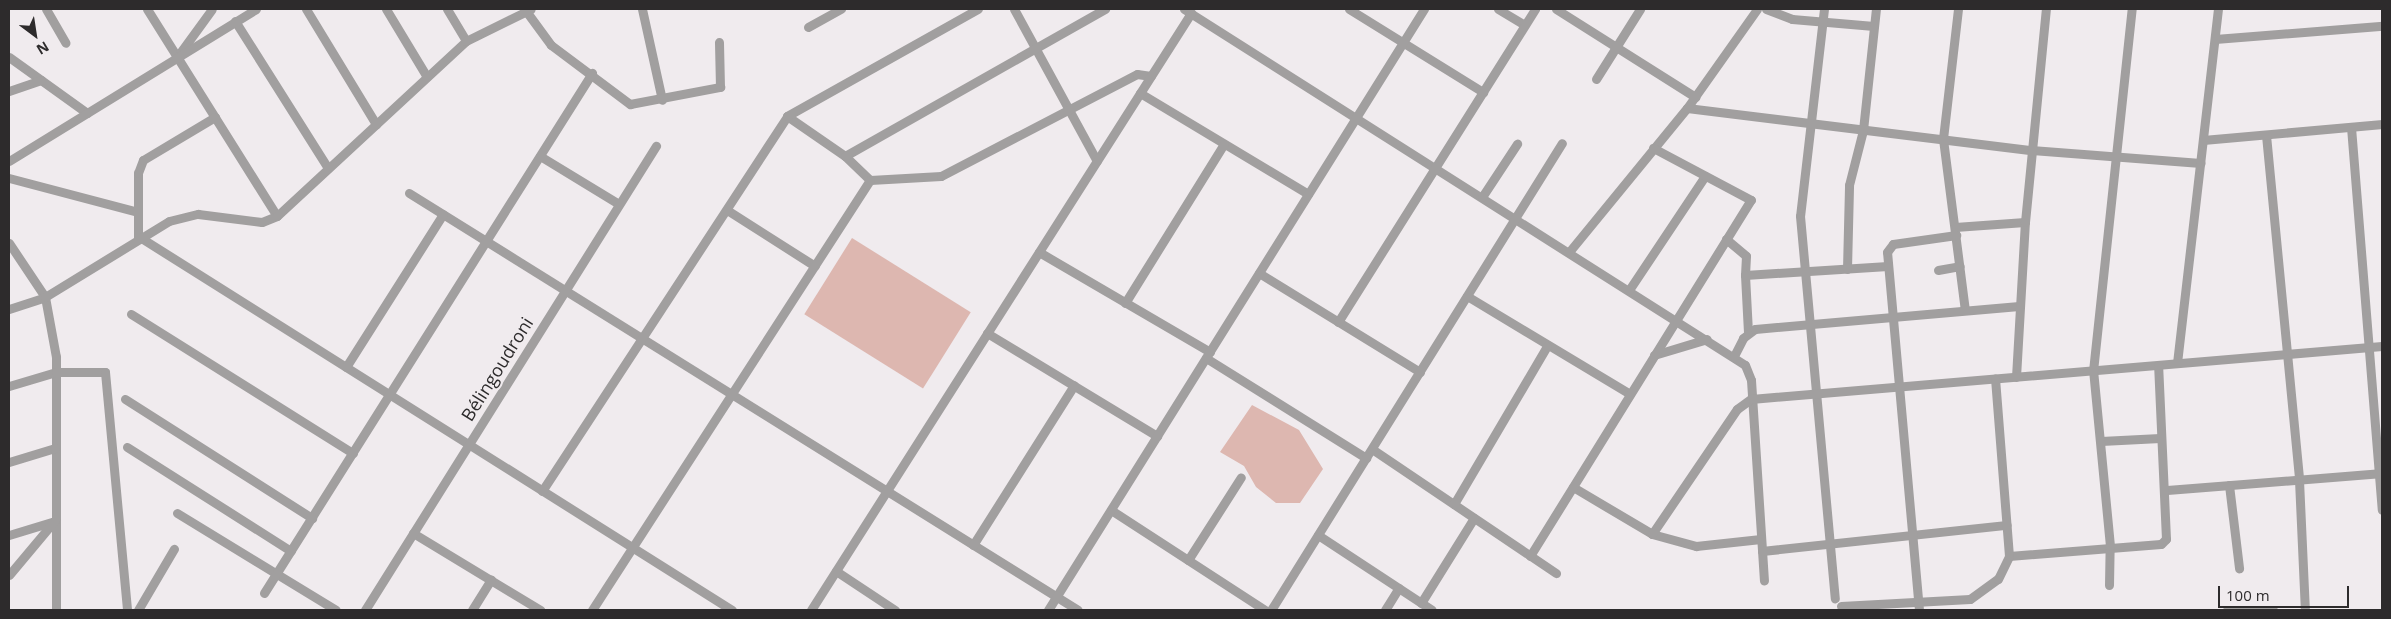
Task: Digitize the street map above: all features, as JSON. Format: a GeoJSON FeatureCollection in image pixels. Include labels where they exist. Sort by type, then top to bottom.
{"type":"FeatureCollection","features":[{"type":"Feature","properties":{"kind":"street"},"geometry":{"type":"LineString","coordinates":[[46,9],[66,43]]}},
{"type":"Feature","properties":{"kind":"street"},"geometry":{"type":"LineString","coordinates":[[147,9],[277,216]]}},
{"type":"Feature","properties":{"kind":"street"},"geometry":{"type":"LineString","coordinates":[[178,57],[212,9]]}},
{"type":"Feature","properties":{"kind":"street"},"geometry":{"type":"LineString","coordinates":[[9,161],[256,9]]}},
{"type":"Feature","properties":{"kind":"street"},"geometry":{"type":"LineString","coordinates":[[306,9],[376,124]]}},
{"type":"Feature","properties":{"kind":"street"},"geometry":{"type":"LineString","coordinates":[[386,9],[427,77]]}},
{"type":"Feature","properties":{"kind":"street"},"geometry":{"type":"LineString","coordinates":[[447,9],[466,41]]}},
{"type":"Feature","properties":{"kind":"street"},"geometry":{"type":"LineString","coordinates":[[642,9],[662,100]]}},
{"type":"Feature","properties":{"kind":"street"},"geometry":{"type":"LineString","coordinates":[[808,28],[841,9]]}},
{"type":"Feature","properties":{"kind":"street"},"geometry":{"type":"LineString","coordinates":[[542,491],[787,116],[978,9]]}},
{"type":"Feature","properties":{"kind":"street"},"geometry":{"type":"LineString","coordinates":[[1014,9],[1097,161]]}},
{"type":"Feature","properties":{"kind":"street"},"geometry":{"type":"LineString","coordinates":[[845,156],[1105,9]]}},
{"type":"Feature","properties":{"kind":"street"},"geometry":{"type":"LineString","coordinates":[[1349,9],[1482,92]]}},
{"type":"Feature","properties":{"kind":"street"},"geometry":{"type":"LineString","coordinates":[[1048,610],[1424,9]]}},
{"type":"Feature","properties":{"kind":"street"},"geometry":{"type":"LineString","coordinates":[[1498,9],[1525,25]]}},
{"type":"Feature","properties":{"kind":"street"},"geometry":{"type":"LineString","coordinates":[[1338,322],[1535,9]]}},
{"type":"Feature","properties":{"kind":"street"},"geometry":{"type":"LineString","coordinates":[[1556,9],[1695,97]]}},
{"type":"Feature","properties":{"kind":"street"},"geometry":{"type":"LineString","coordinates":[[1596,79],[1640,9]]}},
{"type":"Feature","properties":{"kind":"street"},"geometry":{"type":"LineString","coordinates":[[1569,252],[1687,108],[1757,9]]}},
{"type":"Feature","properties":{"kind":"street"},"geometry":{"type":"LineString","coordinates":[[1766,9],[1792,19],[1874,26]]}},
{"type":"Feature","properties":{"kind":"street"},"geometry":{"type":"LineString","coordinates":[[1824,9],[1800,216],[1806,271],[1808,324],[1835,598]]}},
{"type":"Feature","properties":{"kind":"street"},"geometry":{"type":"LineString","coordinates":[[1847,269],[1849,184],[1864,130],[1876,9]]}},
{"type":"Feature","properties":{"kind":"street"},"geometry":{"type":"LineString","coordinates":[[1958,9],[1943,139],[1966,310]]}},
{"type":"Feature","properties":{"kind":"street"},"geometry":{"type":"LineString","coordinates":[[2016,377],[2025,222],[2046,9]]}},
{"type":"Feature","properties":{"kind":"street"},"geometry":{"type":"LineString","coordinates":[[2109,585],[2110,546],[2093,370],[2132,9]]}},
{"type":"Feature","properties":{"kind":"street"},"geometry":{"type":"LineString","coordinates":[[2177,363],[2218,9]]}},
{"type":"Feature","properties":{"kind":"street"},"geometry":{"type":"LineString","coordinates":[[9,309],[44,298],[138,236],[198,214],[262,222],[277,216],[466,41],[529,10],[551,45],[592,72],[630,104],[662,100],[720,87],[718,42]]}},
{"type":"Feature","properties":{"kind":"street"},"geometry":{"type":"LineString","coordinates":[[811,610],[1151,76],[1188,11],[1734,356],[1749,372],[1764,581]]}},
{"type":"Feature","properties":{"kind":"street"},"geometry":{"type":"LineString","coordinates":[[236,21],[328,168]]}},
{"type":"Feature","properties":{"kind":"street"},"geometry":{"type":"LineString","coordinates":[[2215,39],[2382,26]]}},
{"type":"Feature","properties":{"kind":"street"},"geometry":{"type":"LineString","coordinates":[[9,57],[87,113]]}},
{"type":"Feature","properties":{"kind":"street"},"geometry":{"type":"LineString","coordinates":[[264,593],[592,72]]}},
{"type":"Feature","properties":{"kind":"street"},"geometry":{"type":"LineString","coordinates":[[787,116],[845,156],[870,180],[941,176],[1137,74],[1151,76]]}},
{"type":"Feature","properties":{"kind":"street"},"geometry":{"type":"LineString","coordinates":[[9,91],[42,80]]}},
{"type":"Feature","properties":{"kind":"street"},"geometry":{"type":"LineString","coordinates":[[1140,93],[1308,194]]}},
{"type":"Feature","properties":{"kind":"street"},"geometry":{"type":"LineString","coordinates":[[1687,108],[2031,150],[2201,163]]}},
{"type":"Feature","properties":{"kind":"street"},"geometry":{"type":"LineString","coordinates":[[138,236],[138,173],[143,160],[214,116]]}},
{"type":"Feature","properties":{"kind":"street"},"geometry":{"type":"LineString","coordinates":[[2203,140],[2382,124]]}},
{"type":"Feature","properties":{"kind":"street"},"geometry":{"type":"LineString","coordinates":[[2351,127],[2372,347],[2382,510]]}},
{"type":"Feature","properties":{"kind":"street"},"geometry":{"type":"LineString","coordinates":[[2266,135],[2298,480],[2305,610]]}},
{"type":"Feature","properties":{"kind":"street"},"geometry":{"type":"LineString","coordinates":[[1271,610],[1562,143]]}},
{"type":"Feature","properties":{"kind":"street"},"geometry":{"type":"LineString","coordinates":[[1125,303],[1224,144]]}},
{"type":"Feature","properties":{"kind":"street"},"geometry":{"type":"LineString","coordinates":[[1482,197],[1517,144]]}},
{"type":"Feature","properties":{"kind":"street","name":"Bélingoudroni"},"geometry":{"type":"LineString","coordinates":[[365,610],[656,146]]}},
{"type":"Feature","properties":{"kind":"street"},"geometry":{"type":"LineString","coordinates":[[1530,556],[1751,200],[1653,148]]}},
{"type":"Feature","properties":{"kind":"street"},"geometry":{"type":"LineString","coordinates":[[540,156],[619,204]]}},
{"type":"Feature","properties":{"kind":"street"},"geometry":{"type":"LineString","coordinates":[[1629,290],[1705,176]]}},
{"type":"Feature","properties":{"kind":"street"},"geometry":{"type":"LineString","coordinates":[[9,178],[138,212]]}},
{"type":"Feature","properties":{"kind":"street"},"geometry":{"type":"LineString","coordinates":[[592,610],[870,180]]}},
{"type":"Feature","properties":{"kind":"street"},"geometry":{"type":"LineString","coordinates":[[409,193],[1078,610]]}},
{"type":"Feature","properties":{"kind":"street"},"geometry":{"type":"LineString","coordinates":[[726,210],[815,266]]}},
{"type":"Feature","properties":{"kind":"street"},"geometry":{"type":"LineString","coordinates":[[346,367],[443,214]]}},
{"type":"Feature","properties":{"kind":"street"},"geometry":{"type":"LineString","coordinates":[[1919,606],[1895,316],[1887,252],[1893,244],[1955,231],[2025,222]]}},
{"type":"Feature","properties":{"kind":"street"},"geometry":{"type":"LineString","coordinates":[[138,236],[732,610]]}},
{"type":"Feature","properties":{"kind":"street"},"geometry":{"type":"LineString","coordinates":[[1726,240],[1746,256],[1745,276],[1748,332],[1734,356]]}},
{"type":"Feature","properties":{"kind":"street"},"geometry":{"type":"LineString","coordinates":[[9,243],[44,298],[56,372],[56,610]]}},
{"type":"Feature","properties":{"kind":"street"},"geometry":{"type":"LineString","coordinates":[[1039,252],[1208,355],[1366,458]]}},
{"type":"Feature","properties":{"kind":"street"},"geometry":{"type":"LineString","coordinates":[[1745,276],[1888,266]]}},
{"type":"Feature","properties":{"kind":"street"},"geometry":{"type":"LineString","coordinates":[[1938,270],[1960,266]]}},
{"type":"Feature","properties":{"kind":"street"},"geometry":{"type":"LineString","coordinates":[[1259,273],[1420,372]]}},
{"type":"Feature","properties":{"kind":"street"},"geometry":{"type":"LineString","coordinates":[[1467,296],[1547,346],[1630,394]]}},
{"type":"Feature","properties":{"kind":"street"},"geometry":{"type":"LineString","coordinates":[[1748,332],[1808,324],[2019,306]]}},
{"type":"Feature","properties":{"kind":"street"},"geometry":{"type":"LineString","coordinates":[[131,314],[353,453]]}},
{"type":"Feature","properties":{"kind":"street"},"geometry":{"type":"LineString","coordinates":[[987,333],[1157,436]]}},
{"type":"Feature","properties":{"kind":"street"},"geometry":{"type":"LineString","coordinates":[[1654,355],[1707,339]]}},
{"type":"Feature","properties":{"kind":"street"},"geometry":{"type":"LineString","coordinates":[[1454,504],[1547,346]]}},
{"type":"Feature","properties":{"kind":"street"},"geometry":{"type":"LineString","coordinates":[[1652,534],[1737,409],[1751,399],[2382,346]]}},
{"type":"Feature","properties":{"kind":"street"},"geometry":{"type":"LineString","coordinates":[[2009,556],[2110,546],[2161,544],[2166,539],[2166,490],[2160,438],[2158,365]]}},
{"type":"Feature","properties":{"kind":"street"},"geometry":{"type":"LineString","coordinates":[[9,386],[56,372],[105,372],[127,610]]}},
{"type":"Feature","properties":{"kind":"street"},"geometry":{"type":"LineString","coordinates":[[1841,606],[1919,606],[1970,599],[1986,591],[2009,556],[1995,379]]}},
{"type":"Feature","properties":{"kind":"street"},"geometry":{"type":"LineString","coordinates":[[973,544],[1074,385]]}},
{"type":"Feature","properties":{"kind":"street"},"geometry":{"type":"LineString","coordinates":[[126,399],[312,518]]}},
{"type":"Feature","properties":{"kind":"street"},"geometry":{"type":"LineString","coordinates":[[2101,440],[2160,438]]}},
{"type":"Feature","properties":{"kind":"street"},"geometry":{"type":"LineString","coordinates":[[127,447],[291,551]]}},
{"type":"Feature","properties":{"kind":"street"},"geometry":{"type":"LineString","coordinates":[[9,462],[56,448]]}},
{"type":"Feature","properties":{"kind":"street"},"geometry":{"type":"LineString","coordinates":[[1372,449],[1556,574]]}},
{"type":"Feature","properties":{"kind":"street"},"geometry":{"type":"LineString","coordinates":[[2166,490],[2381,474]]}},
{"type":"Feature","properties":{"kind":"street"},"geometry":{"type":"LineString","coordinates":[[1188,560],[1241,477]]}},
{"type":"Feature","properties":{"kind":"street"},"geometry":{"type":"LineString","coordinates":[[2229,485],[2239,568]]}},
{"type":"Feature","properties":{"kind":"street"},"geometry":{"type":"LineString","coordinates":[[1573,487],[1652,534],[1696,546],[1761,539]]}},
{"type":"Feature","properties":{"kind":"street"},"geometry":{"type":"LineString","coordinates":[[1111,510],[1265,610]]}},
{"type":"Feature","properties":{"kind":"street"},"geometry":{"type":"LineString","coordinates":[[177,513],[336,610]]}},
{"type":"Feature","properties":{"kind":"street"},"geometry":{"type":"LineString","coordinates":[[1421,603],[1474,518]]}},
{"type":"Feature","properties":{"kind":"street"},"geometry":{"type":"LineString","coordinates":[[9,536],[55,520]]}},
{"type":"Feature","properties":{"kind":"street"},"geometry":{"type":"LineString","coordinates":[[9,575],[55,520]]}},
{"type":"Feature","properties":{"kind":"street"},"geometry":{"type":"LineString","coordinates":[[1762,551],[2007,525]]}},
{"type":"Feature","properties":{"kind":"street"},"geometry":{"type":"LineString","coordinates":[[413,533],[540,610]]}},
{"type":"Feature","properties":{"kind":"street"},"geometry":{"type":"LineString","coordinates":[[1318,535],[1432,610]]}},
{"type":"Feature","properties":{"kind":"street"},"geometry":{"type":"LineString","coordinates":[[138,610],[174,550]]}},
{"type":"Feature","properties":{"kind":"street"},"geometry":{"type":"LineString","coordinates":[[836,571],[896,610]]}},
{"type":"Feature","properties":{"kind":"street"},"geometry":{"type":"LineString","coordinates":[[472,610],[491,580]]}},
{"type":"Feature","properties":{"kind":"street"},"geometry":{"type":"LineString","coordinates":[[1385,610],[1399,588]]}},
{"type":"Feature","properties":{"kind":"street"},"geometry":{"type":"LineString","coordinates":[[2227,610],[2273,610]]}},
{"type":"Feature","properties":{"kind":"shaded area"},"geometry":{"type":"Polygon","coordinates":[[[852,238],[971,312],[923,389],[804,314],[852,238]]]}},
{"type":"Feature","properties":{"kind":"shaded area"},"geometry":{"type":"Polygon","coordinates":[[[1252,405],[1299,430],[1323,469],[1300,503],[1276,503],[1256,487],[1244,466],[1220,452],[1252,405]]]}}]}
